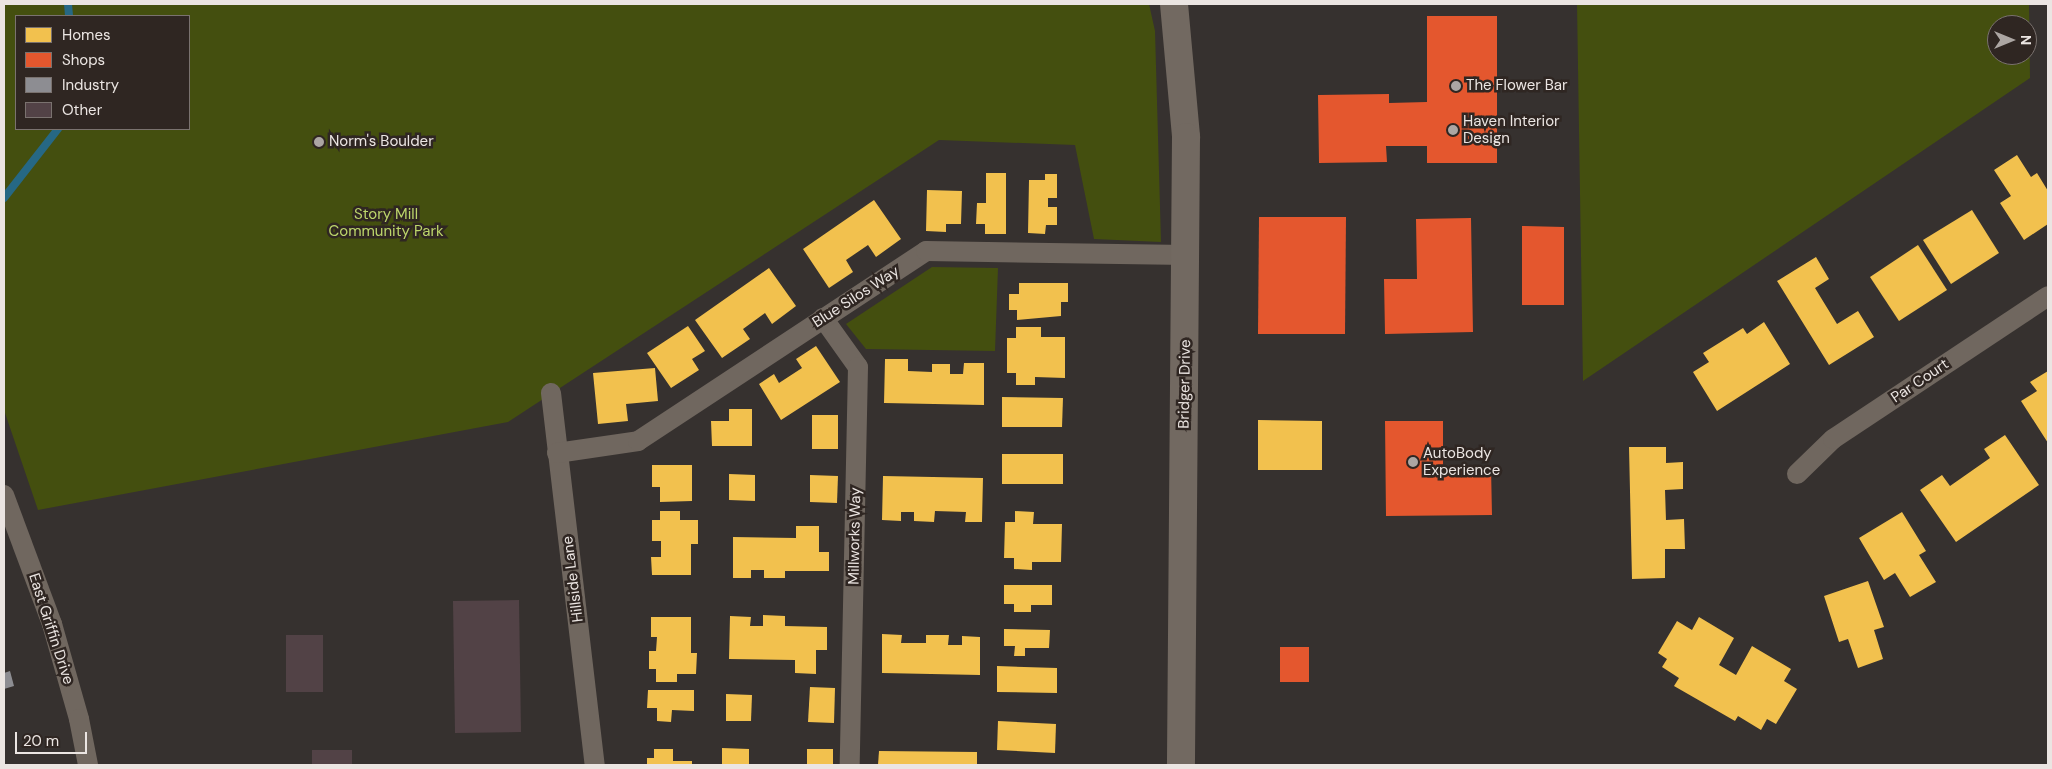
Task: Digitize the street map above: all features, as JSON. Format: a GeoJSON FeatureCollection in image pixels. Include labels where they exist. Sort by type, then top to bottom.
{"type":"FeatureCollection","features":[{"type":"Feature","properties":{"kind":"main road","name":"Bridger Drive"},"geometry":{"type":"LineString","coordinates":[[1174,4],[1186,137],[1187,256],[1181,765]]}},
{"type":"Feature","properties":{"kind":"street","name":"Blue Silos Way"},"geometry":{"type":"LineString","coordinates":[[557,454],[638,441],[926,252],[1187,256]]}},
{"type":"Feature","properties":{"kind":"street","name":"Par Court"},"geometry":{"type":"LineString","coordinates":[[1797,474],[1833,439],[2048,296]]}},
{"type":"Feature","properties":{"kind":"street","name":"Millworks Way"},"geometry":{"type":"LineString","coordinates":[[823,318],[858,367],[850,765]]}},
{"type":"Feature","properties":{"kind":"street","name":"Hillside Lane"},"geometry":{"type":"LineString","coordinates":[[550,393],[595,765]]}},
{"type":"Feature","properties":{"kind":"street","name":"East Griffin Drive"},"geometry":{"type":"LineString","coordinates":[[4,495],[52,624],[79,719],[88,765]]}},
{"type":"Feature","properties":{"kind":"green space","name":"Story Mill Community Park"},"geometry":{"type":"Polygon","coordinates":[[[4,4],[1149,4],[1155,31],[1161,242],[1094,239],[1075,145],[939,140],[508,422],[38,510],[4,410],[4,4]]]}},
{"type":"Feature","properties":{"kind":"green space"},"geometry":{"type":"Polygon","coordinates":[[[1577,4],[2029,4],[2029,15],[1987,15],[1987,65],[2030,65],[2030,78],[1583,381],[1577,4]]]}},
{"type":"Feature","properties":{"kind":"green space"},"geometry":{"type":"Polygon","coordinates":[[[932,267],[998,268],[995,351],[866,349],[846,324],[932,267]]]}},
{"type":"Feature","properties":{"kind":"building: Homes"},"geometry":{"type":"Polygon","coordinates":[[[2017,155],[2031,177],[2037,173],[2048,191],[2048,224],[2024,240],[2000,203],[2011,196],[1994,170],[2017,155]]]}},
{"type":"Feature","properties":{"kind":"building: Homes"},"geometry":{"type":"Polygon","coordinates":[[[986,173],[1006,173],[1006,234],[985,234],[985,224],[976,224],[977,203],[986,203],[986,173]]]}},
{"type":"Feature","properties":{"kind":"building: Homes"},"geometry":{"type":"Polygon","coordinates":[[[1045,174],[1057,174],[1057,198],[1048,198],[1048,207],[1057,207],[1057,225],[1046,225],[1045,234],[1028,233],[1029,180],[1045,180],[1045,174]]]}},
{"type":"Feature","properties":{"kind":"building: Homes"},"geometry":{"type":"Polygon","coordinates":[[[927,190],[962,191],[961,224],[946,224],[946,232],[926,231],[927,190]]]}},
{"type":"Feature","properties":{"kind":"building: Homes"},"geometry":{"type":"Polygon","coordinates":[[[874,200],[901,239],[876,257],[868,245],[846,260],[853,272],[829,288],[803,249],[874,200]]]}},
{"type":"Feature","properties":{"kind":"building: Homes"},"geometry":{"type":"Polygon","coordinates":[[[1972,210],[1999,253],[1951,284],[1923,240],[1972,210]]]}},
{"type":"Feature","properties":{"kind":"building: Homes"},"geometry":{"type":"Polygon","coordinates":[[[1918,245],[1947,290],[1899,321],[1870,277],[1918,245]]]}},
{"type":"Feature","properties":{"kind":"building: Homes"},"geometry":{"type":"Polygon","coordinates":[[[1816,257],[1829,279],[1815,288],[1837,324],[1858,311],[1874,337],[1829,365],[1777,281],[1816,257]]]}},
{"type":"Feature","properties":{"kind":"building: Homes"},"geometry":{"type":"Polygon","coordinates":[[[769,268],[796,306],[772,324],[765,313],[743,329],[750,339],[722,358],[695,320],[769,268]]]}},
{"type":"Feature","properties":{"kind":"building: Homes"},"geometry":{"type":"Polygon","coordinates":[[[1019,283],[1068,283],[1068,302],[1061,302],[1061,316],[1017,320],[1017,310],[1009,310],[1009,294],[1019,294],[1019,283]]]}},
{"type":"Feature","properties":{"kind":"building: Homes"},"geometry":{"type":"Polygon","coordinates":[[[1764,322],[1790,364],[1717,411],[1693,372],[1709,362],[1703,353],[1743,328],[1747,334],[1764,322]]]}},
{"type":"Feature","properties":{"kind":"building: Homes"},"geometry":{"type":"Polygon","coordinates":[[[688,326],[705,351],[692,359],[699,370],[671,388],[647,353],[688,326]]]}},
{"type":"Feature","properties":{"kind":"building: Homes"},"geometry":{"type":"Polygon","coordinates":[[[1016,327],[1041,327],[1041,337],[1065,337],[1065,378],[1035,377],[1035,385],[1016,385],[1016,373],[1007,373],[1007,338],[1016,338],[1016,327]]]}},
{"type":"Feature","properties":{"kind":"building: Homes"},"geometry":{"type":"Polygon","coordinates":[[[816,346],[840,382],[781,420],[759,384],[774,374],[779,383],[802,368],[796,359],[816,346]]]}},
{"type":"Feature","properties":{"kind":"building: Homes"},"geometry":{"type":"Polygon","coordinates":[[[885,359],[908,359],[908,371],[932,372],[932,364],[950,364],[950,374],[963,374],[964,363],[984,363],[984,405],[884,403],[885,359]]]}},
{"type":"Feature","properties":{"kind":"building: Homes"},"geometry":{"type":"Polygon","coordinates":[[[655,368],[658,401],[626,404],[628,421],[598,424],[593,373],[655,368]]]}},
{"type":"Feature","properties":{"kind":"building: Homes"},"geometry":{"type":"Polygon","coordinates":[[[2048,371],[2048,443],[2021,401],[2037,391],[2030,382],[2048,371]]]}},
{"type":"Feature","properties":{"kind":"building: Homes"},"geometry":{"type":"Polygon","coordinates":[[[1002,397],[1063,398],[1062,427],[1002,427],[1002,397]]]}},
{"type":"Feature","properties":{"kind":"building: Homes"},"geometry":{"type":"Polygon","coordinates":[[[729,409],[752,409],[752,446],[712,446],[711,421],[729,421],[729,409]]]}},
{"type":"Feature","properties":{"kind":"building: Homes"},"geometry":{"type":"Polygon","coordinates":[[[812,415],[838,415],[838,449],[812,449],[812,415]]]}},
{"type":"Feature","properties":{"kind":"building: Homes"},"geometry":{"type":"Polygon","coordinates":[[[1258,420],[1322,421],[1322,470],[1258,470],[1258,420]]]}},
{"type":"Feature","properties":{"kind":"building: Homes"},"geometry":{"type":"Polygon","coordinates":[[[2005,435],[2039,485],[1956,542],[1920,490],[1942,475],[1950,486],[1990,458],[1984,449],[2005,435]]]}},
{"type":"Feature","properties":{"kind":"building: Homes"},"geometry":{"type":"Polygon","coordinates":[[[1629,447],[1666,447],[1666,463],[1683,462],[1683,489],[1665,490],[1666,520],[1684,519],[1685,549],[1665,549],[1665,578],[1632,579],[1629,447]]]}},
{"type":"Feature","properties":{"kind":"building: Homes"},"geometry":{"type":"Polygon","coordinates":[[[1002,454],[1063,454],[1063,484],[1002,484],[1002,454]]]}},
{"type":"Feature","properties":{"kind":"building: Homes"},"geometry":{"type":"Polygon","coordinates":[[[652,465],[692,465],[692,501],[660,502],[660,487],[652,487],[652,465]]]}},
{"type":"Feature","properties":{"kind":"building: Homes"},"geometry":{"type":"Polygon","coordinates":[[[729,474],[755,475],[755,501],[729,500],[729,474]]]}},
{"type":"Feature","properties":{"kind":"building: Homes"},"geometry":{"type":"Polygon","coordinates":[[[810,475],[838,476],[837,503],[810,502],[810,475]]]}},
{"type":"Feature","properties":{"kind":"building: Homes"},"geometry":{"type":"Polygon","coordinates":[[[883,476],[983,478],[982,522],[965,522],[966,512],[935,511],[934,522],[914,521],[914,512],[901,512],[901,521],[882,520],[883,476]]]}},
{"type":"Feature","properties":{"kind":"building: Homes"},"geometry":{"type":"Polygon","coordinates":[[[660,511],[680,511],[680,520],[698,520],[698,544],[691,544],[691,575],[652,575],[651,557],[661,557],[661,541],[652,541],[652,520],[660,520],[660,511]]]}},
{"type":"Feature","properties":{"kind":"building: Homes"},"geometry":{"type":"Polygon","coordinates":[[[1015,511],[1034,512],[1033,524],[1062,524],[1061,562],[1032,562],[1032,570],[1014,569],[1014,558],[1004,558],[1005,522],[1015,522],[1015,511]]]}},
{"type":"Feature","properties":{"kind":"building: Homes"},"geometry":{"type":"Polygon","coordinates":[[[1902,512],[1926,551],[1919,555],[1936,582],[1910,597],[1895,573],[1884,580],[1859,538],[1902,512]]]}},
{"type":"Feature","properties":{"kind":"building: Homes"},"geometry":{"type":"Polygon","coordinates":[[[796,526],[819,526],[819,552],[829,552],[829,571],[785,571],[785,578],[764,578],[764,570],[751,570],[751,578],[733,578],[733,537],[796,538],[796,526]]]}},
{"type":"Feature","properties":{"kind":"building: Homes"},"geometry":{"type":"Polygon","coordinates":[[[1868,581],[1884,627],[1874,630],[1883,659],[1858,668],[1848,639],[1839,642],[1824,596],[1868,581]]]}},
{"type":"Feature","properties":{"kind":"building: Homes"},"geometry":{"type":"Polygon","coordinates":[[[1004,585],[1052,585],[1052,605],[1031,605],[1031,612],[1014,612],[1014,604],[1004,604],[1004,585]]]}},
{"type":"Feature","properties":{"kind":"building: Homes"},"geometry":{"type":"Polygon","coordinates":[[[763,615],[785,616],[785,626],[827,627],[827,650],[816,650],[816,674],[795,673],[795,660],[729,659],[730,616],[751,617],[750,626],[763,626],[763,615]]]}},
{"type":"Feature","properties":{"kind":"building: Homes"},"geometry":{"type":"Polygon","coordinates":[[[651,617],[691,617],[691,653],[697,653],[696,674],[677,674],[677,682],[656,682],[656,669],[649,669],[649,651],[656,651],[657,637],[651,637],[651,617]]]}},
{"type":"Feature","properties":{"kind":"building: Homes"},"geometry":{"type":"Polygon","coordinates":[[[1699,617],[1734,638],[1719,665],[1736,675],[1752,646],[1791,669],[1784,681],[1797,689],[1776,724],[1767,719],[1761,730],[1738,716],[1735,721],[1674,686],[1679,678],[1662,667],[1667,659],[1658,653],[1677,621],[1692,630],[1699,617]]]}},
{"type":"Feature","properties":{"kind":"building: Homes"},"geometry":{"type":"Polygon","coordinates":[[[1004,629],[1050,630],[1049,648],[1025,648],[1025,656],[1014,656],[1015,646],[1004,646],[1004,629]]]}},
{"type":"Feature","properties":{"kind":"building: Homes"},"geometry":{"type":"Polygon","coordinates":[[[882,634],[902,635],[901,643],[926,643],[926,635],[949,635],[948,645],[962,645],[962,636],[980,637],[980,675],[882,673],[882,634]]]}},
{"type":"Feature","properties":{"kind":"building: Homes"},"geometry":{"type":"Polygon","coordinates":[[[997,666],[1057,668],[1057,693],[997,692],[997,666]]]}},
{"type":"Feature","properties":{"kind":"building: Homes"},"geometry":{"type":"Polygon","coordinates":[[[810,687],[835,688],[834,723],[808,722],[810,687]]]}},
{"type":"Feature","properties":{"kind":"building: Homes"},"geometry":{"type":"Polygon","coordinates":[[[648,690],[694,690],[694,711],[672,710],[671,722],[657,721],[657,708],[647,708],[648,690]]]}},
{"type":"Feature","properties":{"kind":"building: Homes"},"geometry":{"type":"Polygon","coordinates":[[[726,694],[752,695],[751,721],[726,721],[726,694]]]}},
{"type":"Feature","properties":{"kind":"building: Homes"},"geometry":{"type":"Polygon","coordinates":[[[998,721],[1056,724],[1055,753],[997,750],[998,721]]]}},
{"type":"Feature","properties":{"kind":"building: Homes"},"geometry":{"type":"Polygon","coordinates":[[[722,748],[749,749],[749,765],[722,765],[722,748]]]}},
{"type":"Feature","properties":{"kind":"building: Homes"},"geometry":{"type":"Polygon","coordinates":[[[654,749],[673,749],[673,761],[692,761],[692,765],[647,765],[647,758],[654,758],[654,749]]]}},
{"type":"Feature","properties":{"kind":"building: Homes"},"geometry":{"type":"Polygon","coordinates":[[[807,749],[833,749],[833,765],[807,765],[807,749]]]}},
{"type":"Feature","properties":{"kind":"building: Homes"},"geometry":{"type":"Polygon","coordinates":[[[879,751],[977,752],[977,765],[878,765],[879,751]]]}},
{"type":"Feature","properties":{"kind":"building: Shops"},"geometry":{"type":"Polygon","coordinates":[[[1427,16],[1497,16],[1497,163],[1427,163],[1427,146],[1386,146],[1387,162],[1319,163],[1318,95],[1389,94],[1389,103],[1427,102],[1427,16]]]}},
{"type":"Feature","properties":{"kind":"building: Shops"},"geometry":{"type":"Polygon","coordinates":[[[1259,217],[1346,217],[1345,334],[1258,334],[1259,217]]]}},
{"type":"Feature","properties":{"kind":"building: Shops"},"geometry":{"type":"Polygon","coordinates":[[[1471,218],[1473,332],[1385,334],[1384,279],[1417,279],[1416,219],[1471,218]]]}},
{"type":"Feature","properties":{"kind":"building: Shops"},"geometry":{"type":"Polygon","coordinates":[[[1522,226],[1564,227],[1564,305],[1522,305],[1522,226]]]}},
{"type":"Feature","properties":{"kind":"building: Shops"},"geometry":{"type":"Polygon","coordinates":[[[1385,421],[1443,421],[1443,467],[1491,467],[1492,515],[1386,516],[1385,421]]]}},
{"type":"Feature","properties":{"kind":"building: Shops"},"geometry":{"type":"Polygon","coordinates":[[[1280,647],[1309,647],[1309,682],[1280,682],[1280,647]]]}},
{"type":"Feature","properties":{"kind":"building: Industry"},"geometry":{"type":"Polygon","coordinates":[[[10,671],[14,686],[4,689],[4,673],[10,671]]]}},
{"type":"Feature","properties":{"kind":"building: Other"},"geometry":{"type":"Polygon","coordinates":[[[519,600],[521,732],[455,733],[453,601],[519,600]]]}},
{"type":"Feature","properties":{"kind":"building: Other"},"geometry":{"type":"Polygon","coordinates":[[[286,635],[323,635],[323,692],[286,692],[286,635]]]}},
{"type":"Feature","properties":{"kind":"building: Other"},"geometry":{"type":"Polygon","coordinates":[[[312,750],[352,750],[352,765],[312,765],[312,750]]]}},
{"type":"Feature","properties":{"kind":"waterway"},"geometry":{"type":"LineString","coordinates":[[68,4],[69,15]]}},
{"type":"Feature","properties":{"kind":"waterway"},"geometry":{"type":"LineString","coordinates":[[4,198],[57,130]]}},
{"type":"Feature","properties":{"kind":"place","name":"The Flower Bar"},"geometry":{"type":"Point","coordinates":[1456,86]}},
{"type":"Feature","properties":{"kind":"place","name":"Haven Interior Design"},"geometry":{"type":"Point","coordinates":[1453,130]}},
{"type":"Feature","properties":{"kind":"place","name":"Norm's Boulder"},"geometry":{"type":"Point","coordinates":[319,142]}},
{"type":"Feature","properties":{"kind":"place","name":"AutoBody Experience"},"geometry":{"type":"Point","coordinates":[1413,462]}}]}
